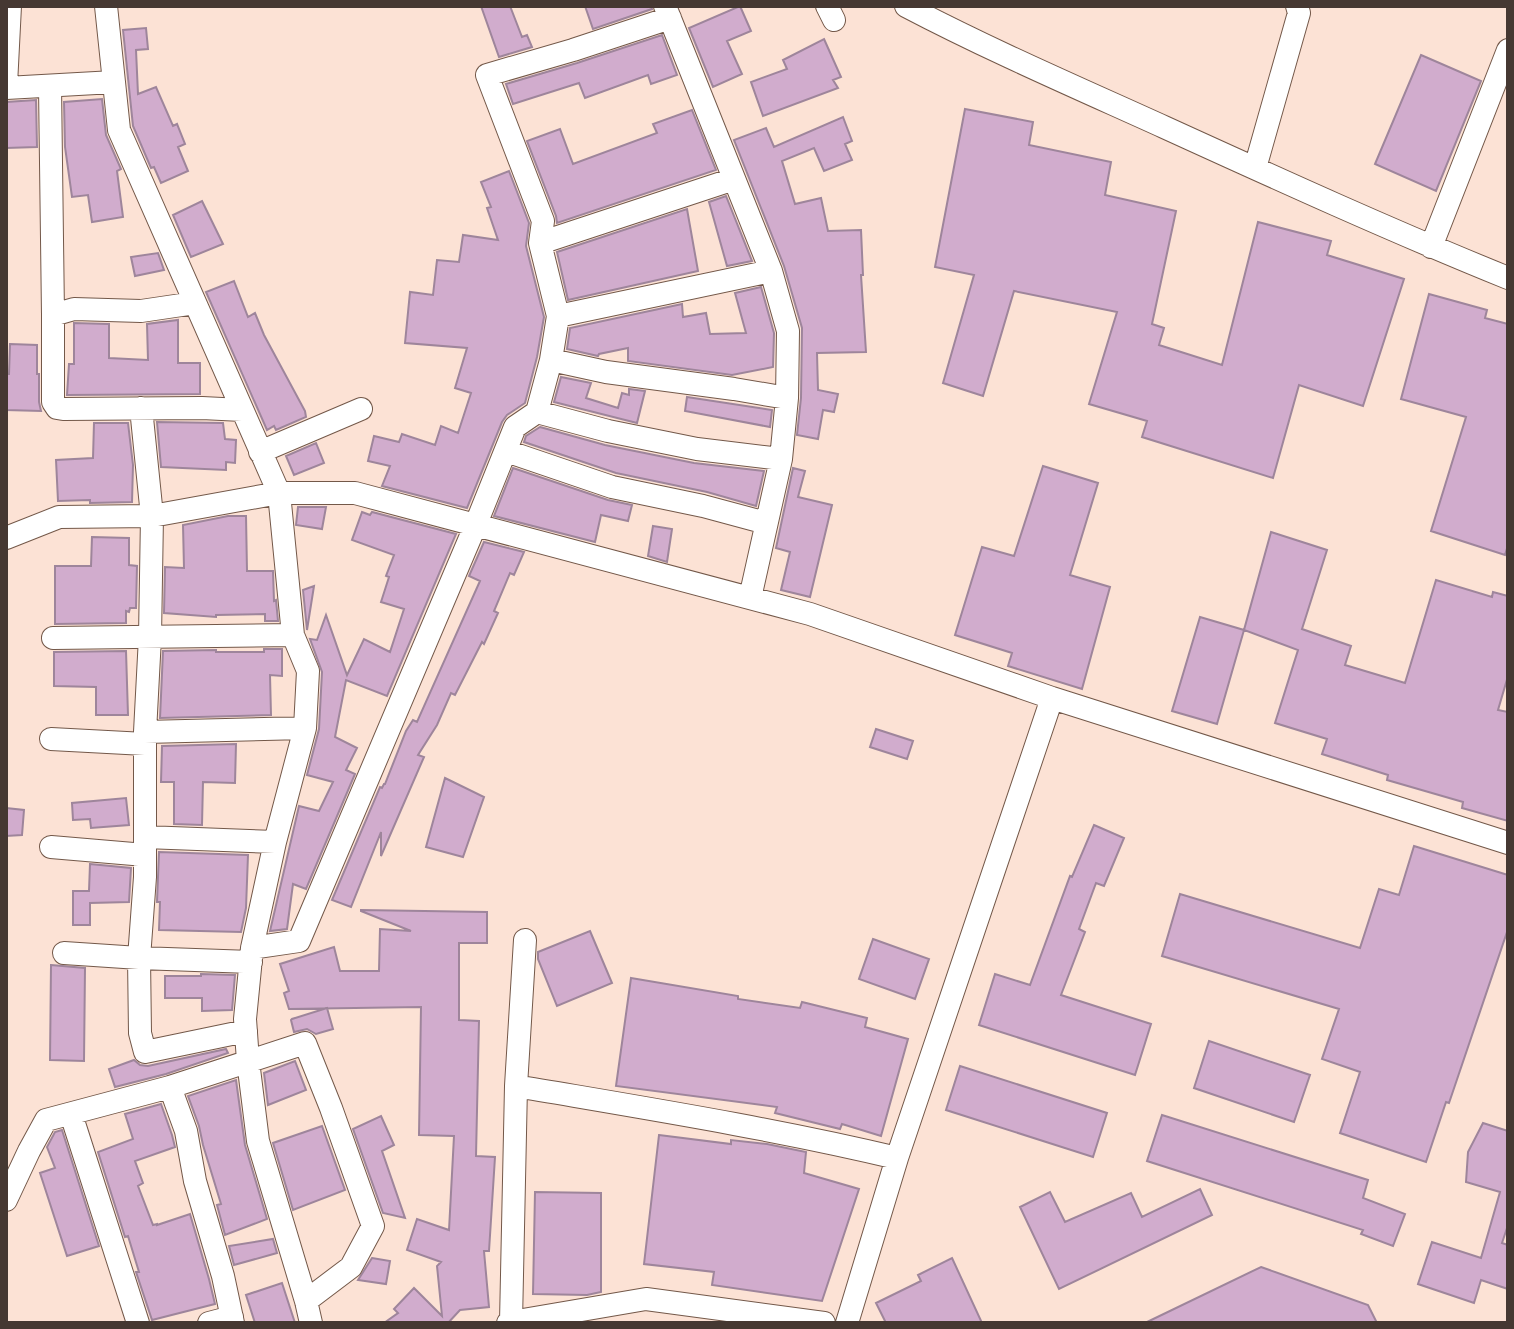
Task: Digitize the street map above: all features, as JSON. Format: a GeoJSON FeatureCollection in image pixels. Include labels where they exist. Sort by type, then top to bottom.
{"type":"FeatureCollection","features":[{"type":"Feature","properties":{"kind":"street"},"geometry":{"type":"LineString","coordinates":[[10,6],[6,87],[114,82]]}},
{"type":"Feature","properties":{"kind":"street"},"geometry":{"type":"LineString","coordinates":[[106,6],[119,130],[279,493],[293,635],[308,671],[305,728],[275,842],[252,955],[245,1019],[258,1141],[311,1323]]}},
{"type":"Feature","properties":{"kind":"street"},"geometry":{"type":"LineString","coordinates":[[906,6],[963,36],[1255,168],[1508,278]]}},
{"type":"Feature","properties":{"kind":"street"},"geometry":{"type":"LineString","coordinates":[[1255,168],[1299,13],[1297,6]]}},
{"type":"Feature","properties":{"kind":"street"},"geometry":{"type":"LineString","coordinates":[[64,953],[139,958],[252,955],[299,941],[515,427],[537,412],[551,360],[558,316],[540,243],[543,221],[487,75],[573,50],[668,12],[771,271],[788,331],[787,398],[781,459],[750,598]]}},
{"type":"Feature","properties":{"kind":"street"},"geometry":{"type":"LineString","coordinates":[[1431,247],[1508,50]]}},
{"type":"Feature","properties":{"kind":"street"},"geometry":{"type":"LineString","coordinates":[[50,86],[53,402],[57,408],[63,409],[242,410]]}},
{"type":"Feature","properties":{"kind":"street"},"geometry":{"type":"LineString","coordinates":[[540,243],[734,179]]}},
{"type":"Feature","properties":{"kind":"street"},"geometry":{"type":"LineString","coordinates":[[558,316],[771,271]]}},
{"type":"Feature","properties":{"kind":"street"},"geometry":{"type":"LineString","coordinates":[[53,315],[74,309],[141,311],[195,303]]}},
{"type":"Feature","properties":{"kind":"street"},"geometry":{"type":"LineString","coordinates":[[551,360],[606,372],[787,398]]}},
{"type":"Feature","properties":{"kind":"street"},"geometry":{"type":"LineString","coordinates":[[141,408],[152,516],[145,846],[139,958],[140,1033],[145,1052],[246,1031]]}},
{"type":"Feature","properties":{"kind":"street"},"geometry":{"type":"LineString","coordinates":[[260,452],[361,409]]}},
{"type":"Feature","properties":{"kind":"street"},"geometry":{"type":"LineString","coordinates":[[537,412],[608,431],[697,449],[781,459]]}},
{"type":"Feature","properties":{"kind":"street"},"geometry":{"type":"LineString","coordinates":[[506,451],[612,487],[766,523]]}},
{"type":"Feature","properties":{"kind":"street"},"geometry":{"type":"LineString","coordinates":[[6,538],[59,517],[152,516],[279,493],[355,493],[810,614],[1052,698],[1508,843]]}},
{"type":"Feature","properties":{"kind":"street"},"geometry":{"type":"LineString","coordinates":[[53,638],[293,635]]}},
{"type":"Feature","properties":{"kind":"street"},"geometry":{"type":"LineString","coordinates":[[847,1323],[897,1158],[1052,698]]}},
{"type":"Feature","properties":{"kind":"street"},"geometry":{"type":"LineString","coordinates":[[51,739],[145,738],[305,728]]}},
{"type":"Feature","properties":{"kind":"street"},"geometry":{"type":"LineString","coordinates":[[51,847],[275,842]]}},
{"type":"Feature","properties":{"kind":"street"},"geometry":{"type":"LineString","coordinates":[[525,940],[516,1086],[510,1322],[607,1314],[646,1299],[824,1323]]}},
{"type":"Feature","properties":{"kind":"street"},"geometry":{"type":"LineString","coordinates":[[6,1200],[46,1120],[170,1087],[305,1043],[373,1226],[351,1267],[306,1301]]}},
{"type":"Feature","properties":{"kind":"street"},"geometry":{"type":"LineString","coordinates":[[516,1086],[777,1132],[897,1158]]}},
{"type":"Feature","properties":{"kind":"street"},"geometry":{"type":"LineString","coordinates":[[170,1087],[186,1131],[195,1181],[223,1276],[232,1320],[209,1323]]}},
{"type":"Feature","properties":{"kind":"street"},"geometry":{"type":"LineString","coordinates":[[71,1114],[138,1323]]}},
{"type":"Feature","properties":{"kind":"building"},"geometry":{"type":"Polygon","coordinates":[[[481,6],[510,6],[522,37],[527,35],[532,47],[499,57],[481,6]]]}},
{"type":"Feature","properties":{"kind":"building"},"geometry":{"type":"Polygon","coordinates":[[[585,6],[651,6],[652,9],[593,29],[585,6]]]}},
{"type":"Feature","properties":{"kind":"building"},"geometry":{"type":"Polygon","coordinates":[[[740,6],[751,31],[727,41],[742,74],[713,87],[689,28],[740,6]]]}},
{"type":"Feature","properties":{"kind":"building"},"geometry":{"type":"Polygon","coordinates":[[[146,28],[148,49],[136,50],[138,94],[156,87],[173,126],[177,124],[185,144],[178,147],[188,171],[161,183],[133,126],[123,30],[146,28]]]}},
{"type":"Feature","properties":{"kind":"building"},"geometry":{"type":"Polygon","coordinates":[[[662,35],[677,75],[651,84],[648,75],[585,98],[579,83],[513,104],[506,84],[662,35]]]}},
{"type":"Feature","properties":{"kind":"building"},"geometry":{"type":"Polygon","coordinates":[[[824,39],[841,77],[833,80],[838,88],[763,116],[751,82],[787,69],[783,60],[824,39]]]}},
{"type":"Feature","properties":{"kind":"building"},"geometry":{"type":"Polygon","coordinates":[[[1421,55],[1481,81],[1436,191],[1375,164],[1421,55]]]}},
{"type":"Feature","properties":{"kind":"building"},"geometry":{"type":"Polygon","coordinates":[[[102,99],[106,135],[121,169],[117,171],[123,217],[92,222],[88,195],[72,197],[65,147],[64,102],[102,99]]]}},
{"type":"Feature","properties":{"kind":"building"},"geometry":{"type":"Polygon","coordinates":[[[36,100],[37,147],[6,148],[6,102],[36,100]]]}},
{"type":"Feature","properties":{"kind":"building"},"geometry":{"type":"Polygon","coordinates":[[[965,109],[1033,122],[1029,145],[1111,162],[1105,195],[1176,211],[1152,324],[1164,328],[1159,345],[1222,365],[1258,222],[1331,241],[1327,255],[1404,279],[1363,406],[1299,385],[1273,478],[1142,437],[1147,421],[1089,404],[1117,312],[1014,291],[983,396],[943,383],[974,275],[935,267],[965,109]]]}},
{"type":"Feature","properties":{"kind":"building"},"geometry":{"type":"Polygon","coordinates":[[[692,110],[716,170],[557,223],[527,141],[560,129],[573,164],[657,133],[653,124],[692,110]]]}},
{"type":"Feature","properties":{"kind":"building"},"geometry":{"type":"Polygon","coordinates":[[[843,117],[852,141],[845,144],[852,160],[824,171],[814,148],[782,161],[795,204],[821,198],[828,231],[861,230],[866,352],[817,353],[818,390],[838,394],[834,412],[823,410],[818,439],[797,435],[802,328],[784,266],[734,140],[766,128],[774,147],[843,117]]]}},
{"type":"Feature","properties":{"kind":"building"},"geometry":{"type":"Polygon","coordinates":[[[509,171],[529,223],[526,246],[544,317],[525,403],[502,422],[467,508],[382,486],[390,466],[368,461],[374,436],[399,442],[402,434],[435,445],[441,426],[458,433],[471,393],[455,388],[467,348],[405,343],[410,292],[433,295],[437,260],[459,262],[463,235],[498,240],[487,208],[491,207],[481,182],[509,171]]]}},
{"type":"Feature","properties":{"kind":"building"},"geometry":{"type":"Polygon","coordinates":[[[726,196],[752,261],[727,266],[709,202],[726,196]]]}},
{"type":"Feature","properties":{"kind":"building"},"geometry":{"type":"Polygon","coordinates":[[[202,201],[223,244],[191,257],[173,215],[202,201]]]}},
{"type":"Feature","properties":{"kind":"building"},"geometry":{"type":"Polygon","coordinates":[[[687,209],[698,271],[568,300],[557,252],[687,209]]]}},
{"type":"Feature","properties":{"kind":"building"},"geometry":{"type":"Polygon","coordinates":[[[158,253],[164,270],[135,276],[131,257],[158,253]]]}},
{"type":"Feature","properties":{"kind":"building"},"geometry":{"type":"Polygon","coordinates":[[[234,281],[248,317],[255,313],[305,411],[306,417],[276,430],[274,426],[267,430],[206,292],[234,281]]]}},
{"type":"Feature","properties":{"kind":"building"},"geometry":{"type":"Polygon","coordinates":[[[761,287],[774,333],[773,367],[732,375],[628,361],[628,348],[598,356],[567,349],[570,328],[682,304],[683,317],[706,313],[710,334],[746,333],[735,293],[761,287]]]}},
{"type":"Feature","properties":{"kind":"building"},"geometry":{"type":"Polygon","coordinates":[[[1429,294],[1487,310],[1485,318],[1508,324],[1508,545],[1505,555],[1431,531],[1466,417],[1401,399],[1429,294]]]}},
{"type":"Feature","properties":{"kind":"building"},"geometry":{"type":"Polygon","coordinates":[[[178,320],[178,363],[200,363],[200,394],[67,395],[69,364],[74,364],[74,323],[109,324],[109,358],[148,360],[147,324],[178,320]]]}},
{"type":"Feature","properties":{"kind":"building"},"geometry":{"type":"Polygon","coordinates":[[[10,344],[37,345],[41,411],[6,410],[10,344]]]}},
{"type":"Feature","properties":{"kind":"building"},"geometry":{"type":"Polygon","coordinates":[[[561,377],[591,383],[586,398],[618,408],[622,393],[629,395],[629,389],[645,391],[637,423],[554,402],[561,377]]]}},
{"type":"Feature","properties":{"kind":"building"},"geometry":{"type":"Polygon","coordinates":[[[687,397],[772,410],[770,427],[685,411],[687,397]]]}},
{"type":"Feature","properties":{"kind":"building"},"geometry":{"type":"Polygon","coordinates":[[[157,422],[223,423],[225,439],[236,440],[235,463],[226,462],[226,470],[161,467],[157,422]]]}},
{"type":"Feature","properties":{"kind":"building"},"geometry":{"type":"Polygon","coordinates":[[[94,423],[128,423],[133,465],[132,502],[58,501],[56,460],[93,458],[94,423]]]}},
{"type":"Feature","properties":{"kind":"building"},"geometry":{"type":"Polygon","coordinates":[[[540,427],[605,445],[694,463],[764,471],[756,506],[616,473],[524,442],[526,436],[540,427]]]}},
{"type":"Feature","properties":{"kind":"building"},"geometry":{"type":"Polygon","coordinates":[[[316,443],[324,463],[294,475],[286,456],[316,443]]]}},
{"type":"Feature","properties":{"kind":"building"},"geometry":{"type":"Polygon","coordinates":[[[1043,466],[1098,483],[1070,575],[1110,587],[1082,689],[1008,666],[1012,653],[955,635],[982,547],[1014,556],[1043,466]]]}},
{"type":"Feature","properties":{"kind":"building"},"geometry":{"type":"Polygon","coordinates":[[[513,468],[632,505],[628,521],[601,515],[595,542],[494,516],[513,468]]]}},
{"type":"Feature","properties":{"kind":"building"},"geometry":{"type":"Polygon","coordinates":[[[793,468],[805,471],[798,497],[832,505],[810,597],[781,590],[790,552],[776,548],[793,468]]]}},
{"type":"Feature","properties":{"kind":"building"},"geometry":{"type":"Polygon","coordinates":[[[298,507],[326,507],[322,529],[296,525],[298,507]]]}},
{"type":"Feature","properties":{"kind":"building"},"geometry":{"type":"Polygon","coordinates":[[[362,512],[456,534],[387,696],[346,680],[335,737],[357,748],[346,770],[355,774],[306,889],[293,884],[287,929],[270,931],[299,806],[319,811],[333,782],[307,775],[319,729],[322,672],[310,639],[317,640],[326,615],[347,675],[364,639],[390,652],[404,609],[381,602],[394,555],[352,540],[362,512]]]}},
{"type":"Feature","properties":{"kind":"building"},"geometry":{"type":"Polygon","coordinates":[[[228,516],[246,516],[247,571],[273,571],[278,621],[265,621],[265,614],[216,617],[164,613],[165,567],[184,568],[183,525],[228,516]]]}},
{"type":"Feature","properties":{"kind":"building"},"geometry":{"type":"Polygon","coordinates":[[[653,526],[672,529],[667,562],[648,556],[653,526]]]}},
{"type":"Feature","properties":{"kind":"building"},"geometry":{"type":"Polygon","coordinates":[[[1271,532],[1327,550],[1302,629],[1351,646],[1345,665],[1405,683],[1436,580],[1492,597],[1493,592],[1508,596],[1508,676],[1498,710],[1508,712],[1508,821],[1462,808],[1463,802],[1387,780],[1388,775],[1322,754],[1327,739],[1275,723],[1298,650],[1244,630],[1271,532]]]}},
{"type":"Feature","properties":{"kind":"building"},"geometry":{"type":"Polygon","coordinates":[[[92,537],[129,538],[129,565],[137,566],[136,608],[126,611],[126,623],[55,624],[55,566],[91,566],[92,537]]]}},
{"type":"Feature","properties":{"kind":"building"},"geometry":{"type":"Polygon","coordinates":[[[484,542],[524,552],[514,575],[510,573],[494,611],[498,613],[484,644],[482,642],[455,695],[451,693],[437,725],[418,755],[424,757],[381,856],[381,832],[351,907],[332,900],[380,787],[385,784],[406,731],[413,720],[417,722],[480,581],[469,576],[484,542]]]}},
{"type":"Feature","properties":{"kind":"building"},"geometry":{"type":"Polygon","coordinates":[[[314,586],[307,630],[303,590],[314,586]]]}},
{"type":"Feature","properties":{"kind":"building"},"geometry":{"type":"Polygon","coordinates":[[[1200,617],[1244,630],[1217,724],[1172,711],[1200,617]]]}},
{"type":"Feature","properties":{"kind":"building"},"geometry":{"type":"Polygon","coordinates":[[[264,649],[282,649],[282,676],[270,675],[271,715],[160,718],[163,651],[264,652],[264,649]]]}},
{"type":"Feature","properties":{"kind":"building"},"geometry":{"type":"Polygon","coordinates":[[[126,651],[128,715],[96,715],[96,687],[54,686],[54,652],[126,651]]]}},
{"type":"Feature","properties":{"kind":"building"},"geometry":{"type":"Polygon","coordinates":[[[876,729],[913,741],[907,759],[870,747],[876,729]]]}},
{"type":"Feature","properties":{"kind":"building"},"geometry":{"type":"Polygon","coordinates":[[[236,744],[235,783],[203,782],[202,825],[174,824],[174,782],[161,782],[162,746],[236,744]]]}},
{"type":"Feature","properties":{"kind":"building"},"geometry":{"type":"Polygon","coordinates":[[[445,778],[484,797],[463,857],[426,847],[445,778]]]}},
{"type":"Feature","properties":{"kind":"building"},"geometry":{"type":"Polygon","coordinates":[[[126,798],[129,825],[91,828],[90,819],[73,820],[72,803],[126,798]]]}},
{"type":"Feature","properties":{"kind":"building"},"geometry":{"type":"Polygon","coordinates":[[[6,808],[24,810],[22,835],[6,836],[6,808]]]}},
{"type":"Feature","properties":{"kind":"building"},"geometry":{"type":"Polygon","coordinates":[[[1094,825],[1124,838],[1104,886],[1096,883],[1079,929],[1085,932],[1061,995],[1151,1024],[1135,1075],[979,1025],[995,974],[1030,985],[1070,876],[1094,825]]]}},
{"type":"Feature","properties":{"kind":"building"},"geometry":{"type":"Polygon","coordinates":[[[1414,846],[1508,875],[1508,929],[1426,1162],[1340,1133],[1360,1072],[1322,1059],[1339,1009],[1162,956],[1180,894],[1360,948],[1379,889],[1399,895],[1414,846]]]}},
{"type":"Feature","properties":{"kind":"building"},"geometry":{"type":"Polygon","coordinates":[[[159,852],[248,855],[246,908],[241,932],[159,930],[159,852]]]}},
{"type":"Feature","properties":{"kind":"building"},"geometry":{"type":"Polygon","coordinates":[[[90,864],[131,868],[129,902],[90,903],[90,925],[73,925],[73,891],[89,891],[90,864]]]}},
{"type":"Feature","properties":{"kind":"building"},"geometry":{"type":"Polygon","coordinates":[[[361,910],[487,912],[487,943],[459,943],[459,1020],[479,1021],[476,1156],[495,1157],[489,1251],[484,1251],[489,1307],[460,1310],[448,1323],[384,1323],[398,1313],[394,1309],[414,1288],[442,1316],[437,1266],[441,1262],[407,1250],[417,1219],[449,1230],[454,1136],[419,1135],[421,1007],[289,1009],[284,993],[289,991],[280,964],[334,947],[340,971],[379,971],[380,929],[411,931],[361,910]]]}},
{"type":"Feature","properties":{"kind":"building"},"geometry":{"type":"Polygon","coordinates":[[[590,931],[612,983],[557,1006],[538,952],[590,931]]]}},
{"type":"Feature","properties":{"kind":"building"},"geometry":{"type":"Polygon","coordinates":[[[873,939],[929,959],[915,999],[859,979],[873,939]]]}},
{"type":"Feature","properties":{"kind":"building"},"geometry":{"type":"Polygon","coordinates":[[[51,965],[85,968],[84,1061],[50,1060],[51,965]]]}},
{"type":"Feature","properties":{"kind":"building"},"geometry":{"type":"Polygon","coordinates":[[[235,975],[232,1010],[202,1011],[202,998],[165,998],[165,976],[235,975]]]}},
{"type":"Feature","properties":{"kind":"building"},"geometry":{"type":"Polygon","coordinates":[[[631,978],[800,1008],[802,1002],[867,1018],[865,1027],[908,1039],[881,1136],[842,1124],[840,1129],[775,1113],[777,1107],[616,1086],[631,978]]]}},
{"type":"Feature","properties":{"kind":"building"},"geometry":{"type":"Polygon","coordinates":[[[327,1008],[333,1029],[316,1034],[307,1029],[294,1032],[292,1019],[327,1008]]]}},
{"type":"Feature","properties":{"kind":"building"},"geometry":{"type":"Polygon","coordinates":[[[1209,1041],[1310,1075],[1294,1122],[1194,1088],[1209,1041]]]}},
{"type":"Feature","properties":{"kind":"building"},"geometry":{"type":"Polygon","coordinates":[[[226,1049],[228,1053],[115,1087],[109,1069],[134,1060],[148,1066],[226,1049]]]}},
{"type":"Feature","properties":{"kind":"building"},"geometry":{"type":"Polygon","coordinates":[[[295,1061],[306,1090],[268,1105],[264,1073],[295,1061]]]}},
{"type":"Feature","properties":{"kind":"building"},"geometry":{"type":"Polygon","coordinates":[[[960,1066],[1107,1113],[1093,1157],[946,1110],[960,1066]]]}},
{"type":"Feature","properties":{"kind":"building"},"geometry":{"type":"Polygon","coordinates":[[[236,1080],[245,1145],[267,1219],[225,1235],[217,1205],[221,1204],[188,1096],[236,1080]]]}},
{"type":"Feature","properties":{"kind":"building"},"geometry":{"type":"Polygon","coordinates":[[[161,1104],[175,1147],[135,1161],[143,1183],[138,1186],[153,1225],[190,1214],[215,1304],[152,1320],[128,1236],[125,1237],[98,1152],[133,1139],[125,1114],[161,1104]]]}},
{"type":"Feature","properties":{"kind":"building"},"geometry":{"type":"Polygon","coordinates":[[[1162,1115],[1368,1180],[1363,1198],[1405,1214],[1393,1246],[1361,1234],[1363,1230],[1147,1161],[1162,1115]]]}},
{"type":"Feature","properties":{"kind":"building"},"geometry":{"type":"Polygon","coordinates":[[[381,1116],[394,1145],[382,1151],[405,1218],[383,1213],[353,1129],[381,1116]]]}},
{"type":"Feature","properties":{"kind":"building"},"geometry":{"type":"Polygon","coordinates":[[[1483,1123],[1508,1131],[1508,1225],[1502,1243],[1508,1245],[1508,1289],[1481,1280],[1474,1303],[1418,1284],[1432,1242],[1481,1258],[1500,1192],[1466,1182],[1468,1152],[1483,1123]]]}},
{"type":"Feature","properties":{"kind":"building"},"geometry":{"type":"Polygon","coordinates":[[[322,1126],[345,1190],[293,1210],[273,1143],[322,1126]]]}},
{"type":"Feature","properties":{"kind":"building"},"geometry":{"type":"Polygon","coordinates":[[[62,1130],[99,1246],[67,1256],[40,1173],[55,1168],[47,1147],[55,1132],[62,1130]]]}},
{"type":"Feature","properties":{"kind":"building"},"geometry":{"type":"Polygon","coordinates":[[[659,1135],[731,1144],[731,1140],[767,1144],[806,1152],[804,1173],[859,1189],[822,1301],[712,1285],[714,1272],[644,1264],[659,1135]]]}},
{"type":"Feature","properties":{"kind":"building"},"geometry":{"type":"Polygon","coordinates":[[[1200,1189],[1212,1215],[1059,1289],[1020,1207],[1050,1192],[1065,1222],[1131,1193],[1142,1217],[1200,1189]]]}},
{"type":"Feature","properties":{"kind":"building"},"geometry":{"type":"Polygon","coordinates":[[[535,1192],[601,1193],[601,1292],[587,1295],[533,1294],[535,1192]]]}},
{"type":"Feature","properties":{"kind":"building"},"geometry":{"type":"Polygon","coordinates":[[[273,1239],[277,1253],[234,1265],[229,1246],[273,1239]]]}},
{"type":"Feature","properties":{"kind":"building"},"geometry":{"type":"Polygon","coordinates":[[[372,1258],[390,1261],[386,1284],[358,1280],[372,1258]]]}},
{"type":"Feature","properties":{"kind":"building"},"geometry":{"type":"Polygon","coordinates":[[[952,1258],[982,1323],[886,1323],[876,1303],[921,1281],[918,1275],[952,1258]]]}},
{"type":"Feature","properties":{"kind":"building"},"geometry":{"type":"Polygon","coordinates":[[[1261,1267],[1368,1305],[1377,1323],[1145,1323],[1261,1267]]]}},
{"type":"Feature","properties":{"kind":"building"},"geometry":{"type":"Polygon","coordinates":[[[282,1283],[295,1323],[255,1323],[246,1295],[282,1283]]]}}]}
